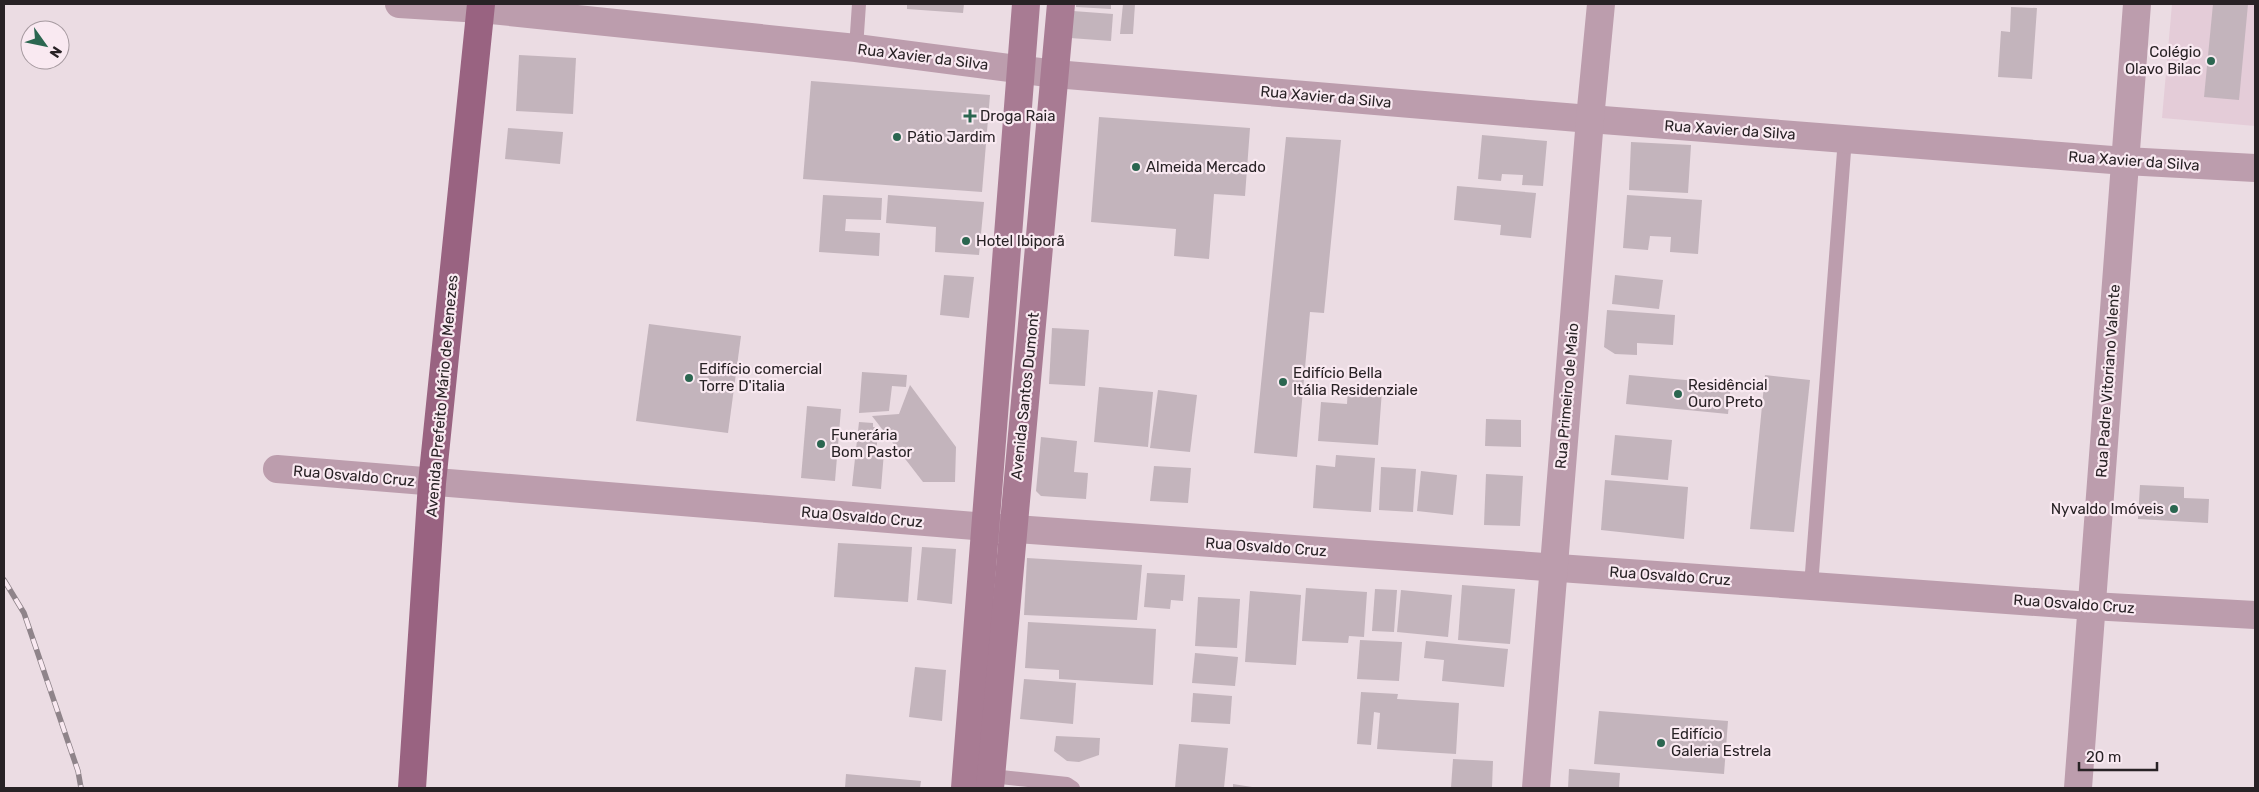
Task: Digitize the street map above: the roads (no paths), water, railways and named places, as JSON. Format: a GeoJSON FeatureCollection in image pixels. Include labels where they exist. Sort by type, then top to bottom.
{"type":"FeatureCollection","features":[{"type":"Feature","properties":{"kind":"main road","name":"Avenida Santos Dumont"},"geometry":{"type":"LineString","coordinates":[[990,782],[1000,528],[1007,263],[1026,4]]}},
{"type":"Feature","properties":{"kind":"main road","name":"Avenida Santos Dumont"},"geometry":{"type":"LineString","coordinates":[[965,788],[1038,266],[1061,4]]}},
{"type":"Feature","properties":{"kind":"main road","name":"Avenida Prefeito Mário de Menezes"},"geometry":{"type":"LineString","coordinates":[[412,788],[432,483],[481,6]]}},
{"type":"Feature","properties":{"kind":"main road"},"geometry":{"type":"LineString","coordinates":[[1007,263],[1038,266]]}},
{"type":"Feature","properties":{"kind":"street","name":"Rua Xavier da Silva"},"geometry":{"type":"LineString","coordinates":[[399,4],[481,6],[856,48],[1055,74],[2125,161],[2255,168]]}},
{"type":"Feature","properties":{"kind":"street","name":"Rua Primeiro de Maio"},"geometry":{"type":"LineString","coordinates":[[1536,788],[1601,4]]}},
{"type":"Feature","properties":{"kind":"street","name":"Rua Padre Vitoriano Valente"},"geometry":{"type":"LineString","coordinates":[[2078,788],[2090,606],[2137,4]]}},
{"type":"Feature","properties":{"kind":"street","name":"Rua Osvaldo Cruz"},"geometry":{"type":"LineString","coordinates":[[277,469],[1000,528],[2090,606],[2255,615]]}},
{"type":"Feature","properties":{"kind":"lane"},"geometry":{"type":"LineString","coordinates":[[856,48],[859,4]]}},
{"type":"Feature","properties":{"kind":"lane"},"geometry":{"type":"LineString","coordinates":[[1811,586],[1845,138]]}},
{"type":"Feature","properties":{"kind":"lane"},"geometry":{"type":"LineString","coordinates":[[990,782],[1067,784],[1073,788]]}},
{"type":"Feature","properties":{"kind":"railway"},"geometry":{"type":"LineString","coordinates":[[4,580],[24,613],[78,771],[81,788]]}},
{"type":"Feature","properties":{"kind":"place","name":"Colégio Olavo Bilac"},"geometry":{"type":"Point","coordinates":[2211,61]}},
{"type":"Feature","properties":{"kind":"place","name":"Droga Raia"},"geometry":{"type":"Point","coordinates":[970,116]}},
{"type":"Feature","properties":{"kind":"place","name":"Pátio Jardim"},"geometry":{"type":"Point","coordinates":[897,137]}},
{"type":"Feature","properties":{"kind":"place","name":"Almeida Mercado"},"geometry":{"type":"Point","coordinates":[1136,167]}},
{"type":"Feature","properties":{"kind":"place","name":"Hotel Ibiporã"},"geometry":{"type":"Point","coordinates":[966,241]}},
{"type":"Feature","properties":{"kind":"place","name":"Edifício comercial Torre D'italia"},"geometry":{"type":"Point","coordinates":[689,378]}},
{"type":"Feature","properties":{"kind":"place","name":"Edifício Bella Itália Residenziale"},"geometry":{"type":"Point","coordinates":[1283,382]}},
{"type":"Feature","properties":{"kind":"place","name":"Residêncial Ouro Preto"},"geometry":{"type":"Point","coordinates":[1678,394]}},
{"type":"Feature","properties":{"kind":"place","name":"Funerária Bom Pastor"},"geometry":{"type":"Point","coordinates":[821,444]}},
{"type":"Feature","properties":{"kind":"place","name":"Nyvaldo Imóveis"},"geometry":{"type":"Point","coordinates":[2174,509]}},
{"type":"Feature","properties":{"kind":"place","name":"Edifício Galeria Estrela"},"geometry":{"type":"Point","coordinates":[1661,743]}}]}
